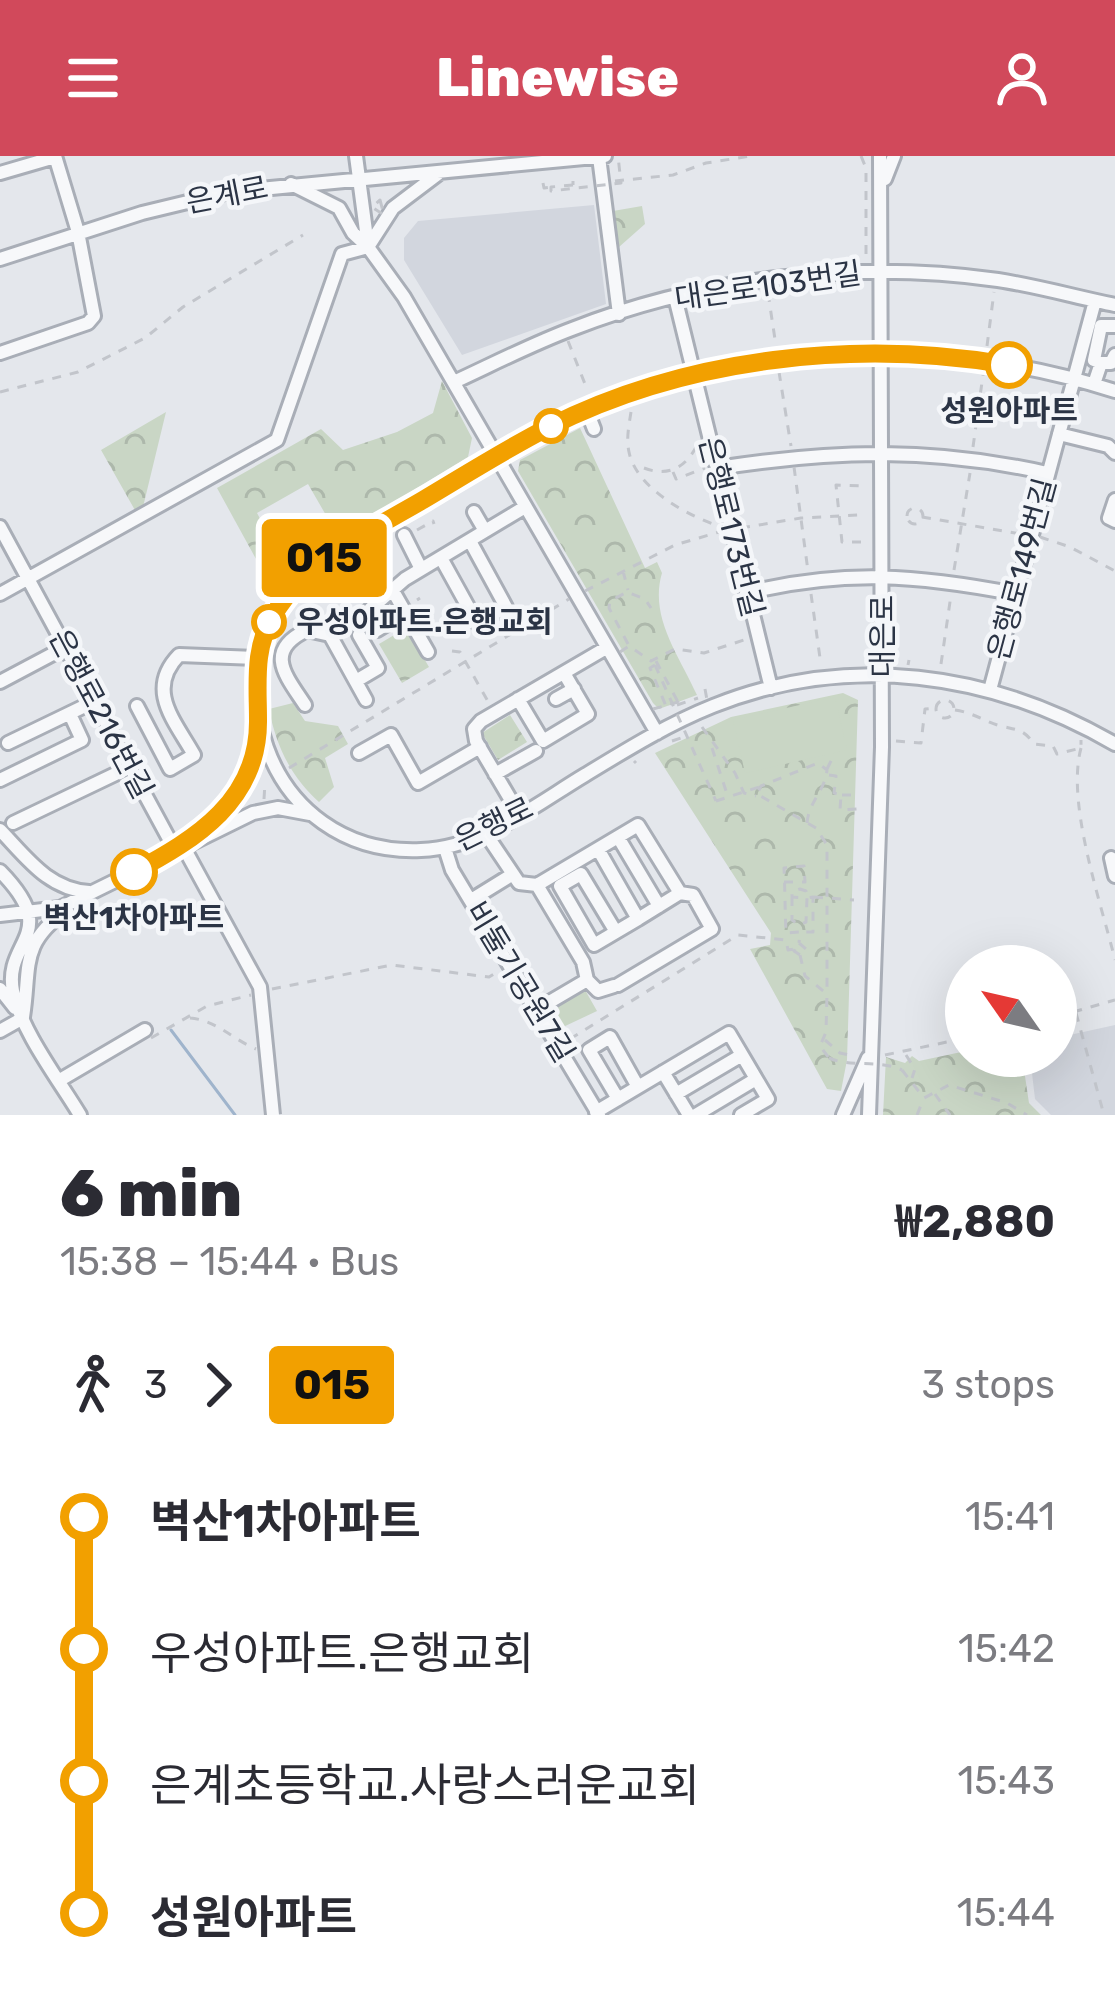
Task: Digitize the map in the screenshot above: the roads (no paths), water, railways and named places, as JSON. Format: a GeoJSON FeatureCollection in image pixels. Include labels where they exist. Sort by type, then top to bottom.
{"type":"FeatureCollection","features":[{"type":"Feature","properties":{"kind":"street"},"geometry":{"type":"LineString","coordinates":[[356,156],[368,247]]}},
{"type":"Feature","properties":{"kind":"street"},"geometry":{"type":"LineString","coordinates":[[602,156],[619,314]]}},
{"type":"Feature","properties":{"kind":"street","name":"은계로"},"geometry":{"type":"LineString","coordinates":[[0,259],[78,232],[229,192],[602,156]]}},
{"type":"Feature","properties":{"kind":"street"},"geometry":{"type":"LineString","coordinates":[[865,156],[882,185]]}},
{"type":"Feature","properties":{"kind":"street","name":"대은로"},"geometry":{"type":"LineString","coordinates":[[869,1115],[877,1053],[882,674],[880,156]]}},
{"type":"Feature","properties":{"kind":"street"},"geometry":{"type":"LineString","coordinates":[[882,185],[894,156]]}},
{"type":"Feature","properties":{"kind":"street"},"geometry":{"type":"LineString","coordinates":[[0,173],[55,157],[94,307],[93,319],[0,353]]}},
{"type":"Feature","properties":{"kind":"street"},"geometry":{"type":"LineString","coordinates":[[0,593],[277,440],[342,254],[368,247],[393,208],[438,174]]}},
{"type":"Feature","properties":{"kind":"street"},"geometry":{"type":"LineString","coordinates":[[291,184],[337,206],[404,297],[613,650],[657,733]]}},
{"type":"Feature","properties":{"kind":"street","name":"대은로103번길"},"geometry":{"type":"LineString","coordinates":[[454,382],[574,328],[675,297],[788,277],[881,272],[997,280],[1115,305]]}},
{"type":"Feature","properties":{"kind":"street","name":"은행로173번길"},"geometry":{"type":"LineString","coordinates":[[675,297],[712,468],[771,688]]}},
{"type":"Feature","properties":{"kind":"street","name":"은행로149번길"},"geometry":{"type":"LineString","coordinates":[[990,690],[1095,301]]}},
{"type":"Feature","properties":{"kind":"street"},"geometry":{"type":"LineString","coordinates":[[1106,357],[1094,360],[1101,326],[1115,326]]}},
{"type":"Feature","properties":{"kind":"street","name":"은행로"},"geometry":{"type":"LineString","coordinates":[[1115,391],[994,363],[883,352],[778,360],[692,377],[587,411],[496,457],[315,565],[274,613],[258,658],[258,721],[279,775],[338,831],[373,845],[410,850],[445,848],[486,834],[709,707],[811,680],[882,674],[943,679],[1056,712],[1115,744]]}},
{"type":"Feature","properties":{"kind":"street"},"geometry":{"type":"LineString","coordinates":[[1094,384],[1106,357]]}},
{"type":"Feature","properties":{"kind":"street"},"geometry":{"type":"LineString","coordinates":[[587,411],[594,429]]}},
{"type":"Feature","properties":{"kind":"street"},"geometry":{"type":"LineString","coordinates":[[1059,434],[1115,452]]}},
{"type":"Feature","properties":{"kind":"street"},"geometry":{"type":"LineString","coordinates":[[712,468],[794,456],[880,452],[976,459],[1047,473]]}},
{"type":"Feature","properties":{"kind":"street"},"geometry":{"type":"LineString","coordinates":[[1115,500],[1109,518],[1115,520]]}},
{"type":"Feature","properties":{"kind":"street"},"geometry":{"type":"LineString","coordinates":[[305,705],[284,672],[283,651],[303,631],[331,635],[422,569],[459,554],[470,541],[525,507]]}},
{"type":"Feature","properties":{"kind":"street"},"geometry":{"type":"LineString","coordinates":[[474,512],[485,531]]}},
{"type":"Feature","properties":{"kind":"street","name":"은행로216번길"},"geometry":{"type":"LineString","coordinates":[[0,527],[128,768],[183,846],[261,992],[273,1115]]}},
{"type":"Feature","properties":{"kind":"street"},"geometry":{"type":"LineString","coordinates":[[407,535],[422,569]]}},
{"type":"Feature","properties":{"kind":"street"},"geometry":{"type":"LineString","coordinates":[[441,558],[477,623],[506,607],[470,541]]}},
{"type":"Feature","properties":{"kind":"street"},"geometry":{"type":"LineString","coordinates":[[746,593],[809,580],[883,575],[952,581],[1016,594]]}},
{"type":"Feature","properties":{"kind":"street"},"geometry":{"type":"LineString","coordinates":[[393,590],[428,652]]}},
{"type":"Feature","properties":{"kind":"street"},"geometry":{"type":"LineString","coordinates":[[377,630],[406,613]]}},
{"type":"Feature","properties":{"kind":"street"},"geometry":{"type":"LineString","coordinates":[[331,635],[366,700]]}},
{"type":"Feature","properties":{"kind":"street"},"geometry":{"type":"LineString","coordinates":[[356,681],[382,666],[359,635]]}},
{"type":"Feature","properties":{"kind":"street"},"geometry":{"type":"LineString","coordinates":[[0,682],[66,647]]}},
{"type":"Feature","properties":{"kind":"street"},"geometry":{"type":"LineString","coordinates":[[519,814],[474,736],[477,724],[613,650]]}},
{"type":"Feature","properties":{"kind":"street"},"geometry":{"type":"LineString","coordinates":[[137,706],[170,769],[194,755],[161,698],[160,686],[171,663],[179,656],[258,658]]}},
{"type":"Feature","properties":{"kind":"street"},"geometry":{"type":"LineString","coordinates":[[518,699],[543,741],[588,714],[564,673]]}},
{"type":"Feature","properties":{"kind":"street"},"geometry":{"type":"LineString","coordinates":[[556,699],[574,689]]}},
{"type":"Feature","properties":{"kind":"street"},"geometry":{"type":"LineString","coordinates":[[8,743],[93,702]]}},
{"type":"Feature","properties":{"kind":"street"},"geometry":{"type":"LineString","coordinates":[[0,780],[82,740],[70,714]]}},
{"type":"Feature","properties":{"kind":"street"},"geometry":{"type":"LineString","coordinates":[[183,846],[226,809],[244,780],[258,721]]}},
{"type":"Feature","properties":{"kind":"street"},"geometry":{"type":"LineString","coordinates":[[358,754],[392,735],[418,783],[480,747]]}},
{"type":"Feature","properties":{"kind":"street"},"geometry":{"type":"LineString","coordinates":[[495,774],[536,751]]}},
{"type":"Feature","properties":{"kind":"street"},"geometry":{"type":"LineString","coordinates":[[408,764],[421,756]]}},
{"type":"Feature","properties":{"kind":"street"},"geometry":{"type":"LineString","coordinates":[[94,892],[68,891],[53,884],[6,827],[128,768]]}},
{"type":"Feature","properties":{"kind":"street"},"geometry":{"type":"LineString","coordinates":[[0,915],[60,908],[260,811],[289,809],[317,816]]}},
{"type":"Feature","properties":{"kind":"street"},"geometry":{"type":"LineString","coordinates":[[486,834],[519,883],[537,885],[638,825],[680,893]]}},
{"type":"Feature","properties":{"kind":"street"},"geometry":{"type":"LineString","coordinates":[[618,837],[659,906]]}},
{"type":"Feature","properties":{"kind":"street","name":"비둘기공원7길"},"geometry":{"type":"LineString","coordinates":[[445,848],[452,870],[597,1113]]}},
{"type":"Feature","properties":{"kind":"street"},"geometry":{"type":"LineString","coordinates":[[598,849],[638,919]]}},
{"type":"Feature","properties":{"kind":"street"},"geometry":{"type":"LineString","coordinates":[[1111,858],[1115,876]]}},
{"type":"Feature","properties":{"kind":"street"},"geometry":{"type":"LineString","coordinates":[[0,871],[18,891],[28,913],[29,932],[12,983],[23,1018]]}},
{"type":"Feature","properties":{"kind":"street"},"geometry":{"type":"LineString","coordinates":[[471,900],[513,874]]}},
{"type":"Feature","properties":{"kind":"street"},"geometry":{"type":"LineString","coordinates":[[537,885],[583,962],[587,980],[598,991],[712,929],[693,895],[680,893],[638,919],[616,932],[594,945],[560,886],[581,874],[616,932]]}},
{"type":"Feature","properties":{"kind":"street"},"geometry":{"type":"LineString","coordinates":[[23,1018],[26,963],[37,936],[94,892]]}},
{"type":"Feature","properties":{"kind":"street"},"geometry":{"type":"LineString","coordinates":[[536,1010],[587,980]]}},
{"type":"Feature","properties":{"kind":"street"},"geometry":{"type":"LineString","coordinates":[[0,989],[23,1018],[80,1115]]}},
{"type":"Feature","properties":{"kind":"street"},"geometry":{"type":"LineString","coordinates":[[0,1031],[23,1018]]}},
{"type":"Feature","properties":{"kind":"street"},"geometry":{"type":"LineString","coordinates":[[597,1113],[729,1033],[768,1100],[741,1115]]}},
{"type":"Feature","properties":{"kind":"street"},"geometry":{"type":"LineString","coordinates":[[60,1080],[147,1034]]}},
{"type":"Feature","properties":{"kind":"street"},"geometry":{"type":"LineString","coordinates":[[617,1099],[589,1050],[610,1037],[638,1087]]}},
{"type":"Feature","properties":{"kind":"street"},"geometry":{"type":"LineString","coordinates":[[843,1115],[877,1053]]}},
{"type":"Feature","properties":{"kind":"street"},"geometry":{"type":"LineString","coordinates":[[676,1094],[742,1055]]}},
{"type":"Feature","properties":{"kind":"street"},"geometry":{"type":"LineString","coordinates":[[663,1072],[693,1115],[756,1079]]}},
{"type":"Feature","properties":{"kind":"waterway"},"geometry":{"type":"LineString","coordinates":[[171,1030],[235,1115]]}},
{"type":"Feature","properties":{"kind":"place","name":"성원아파트"},"geometry":{"type":"Point","coordinates":[1009,365]}},
{"type":"Feature","properties":{"kind":"place","name":"우성아파트.은행교회"},"geometry":{"type":"Point","coordinates":[269,622]}},
{"type":"Feature","properties":{"kind":"place","name":"벽산1차아파트"},"geometry":{"type":"Point","coordinates":[134,872]}}]}
